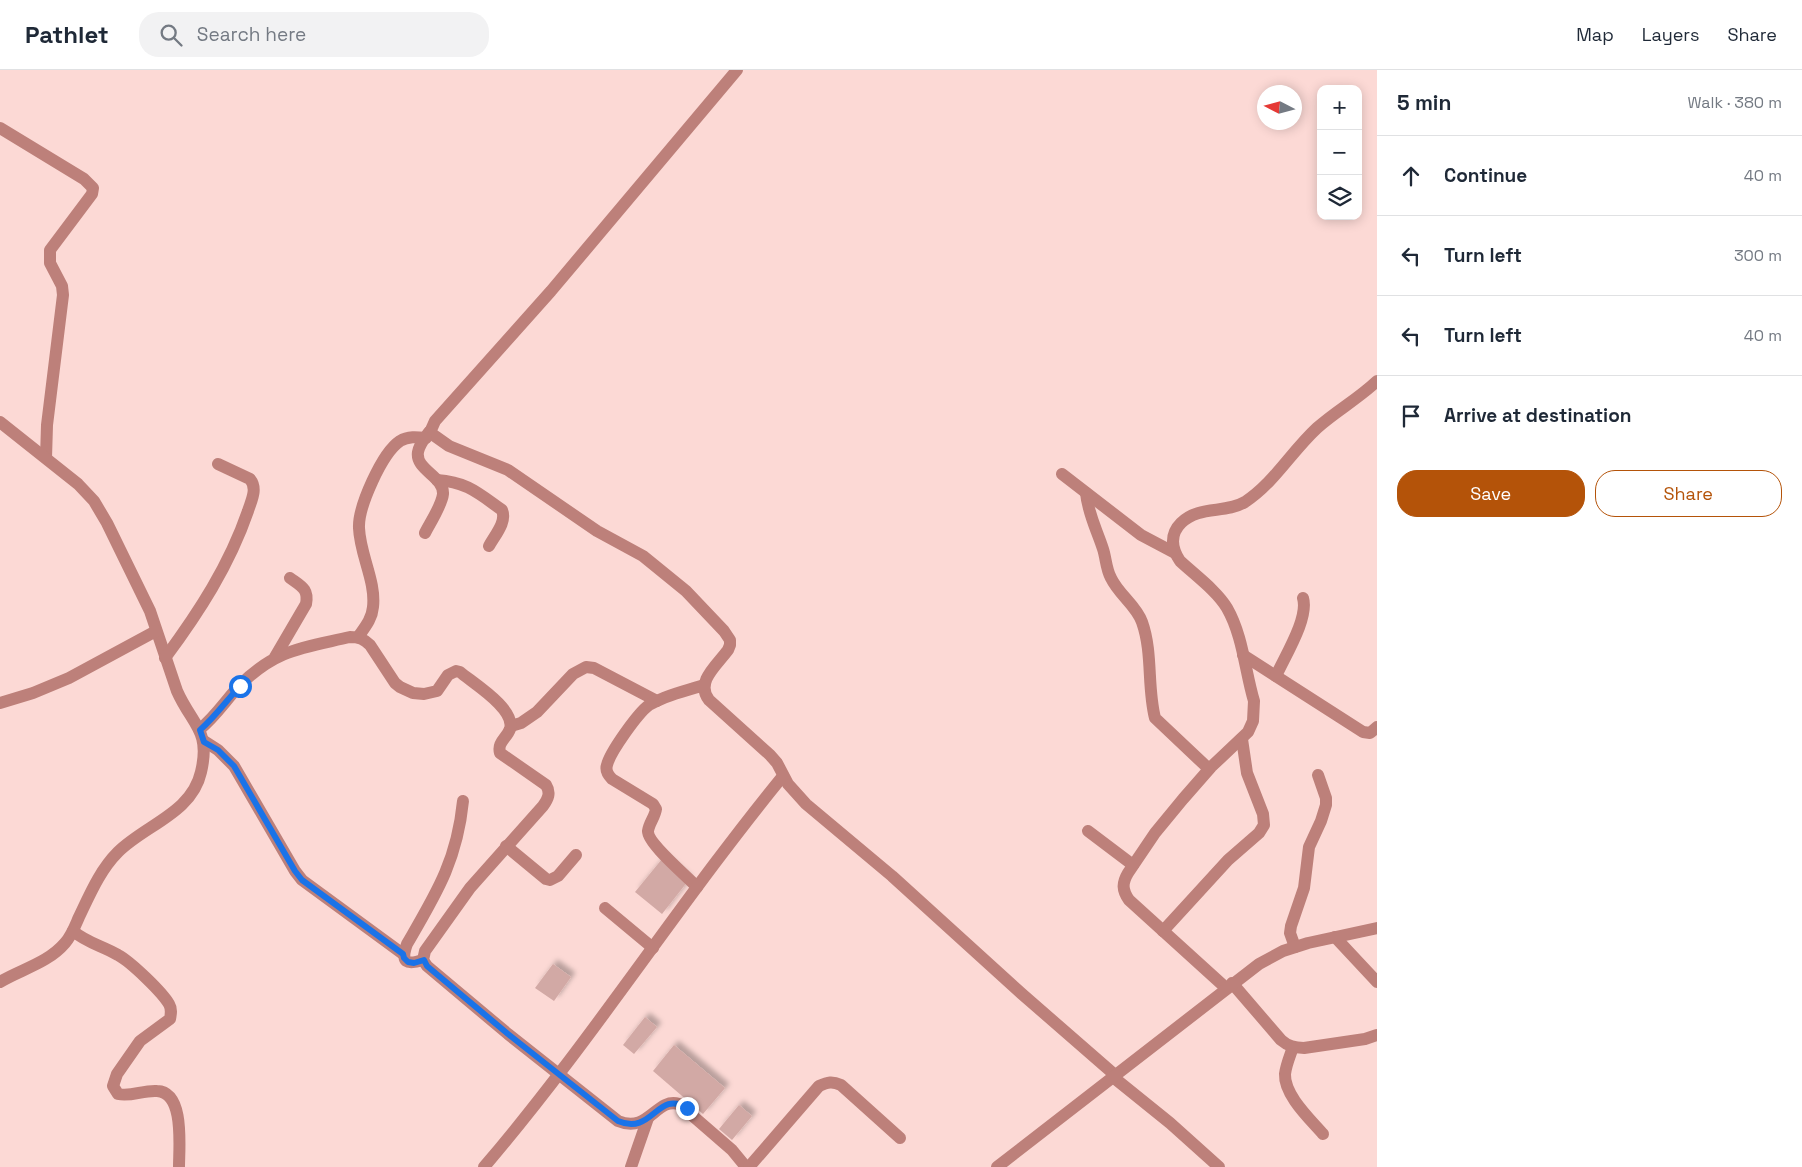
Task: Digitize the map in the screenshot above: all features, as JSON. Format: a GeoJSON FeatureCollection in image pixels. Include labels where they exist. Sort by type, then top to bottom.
{"type":"FeatureCollection","features":[{"type":"Feature","properties":{"kind":"street"},"geometry":{"type":"LineString","coordinates":[[425,533],[442,500],[443,492],[437,480],[420,463],[418,457],[419,446],[428,434],[434,421],[551,291],[737,70]]}},
{"type":"Feature","properties":{"kind":"street"},"geometry":{"type":"LineString","coordinates":[[0,128],[84,179],[93,188],[92,194],[54,244],[49,256],[50,263],[62,286],[63,295],[47,426],[46,458]]}},
{"type":"Feature","properties":{"kind":"street"},"geometry":{"type":"LineString","coordinates":[[1377,381],[1317,428],[1264,487],[1243,503],[1232,507],[1205,510],[1189,516],[1179,525],[1174,534],[1172,544],[1180,561],[1226,607],[1238,634],[1254,701],[1254,712],[1248,732],[1209,769],[1155,833],[1124,880],[1123,887],[1129,900],[1229,986],[1286,1045],[1304,1048],[1365,1039],[1377,1035]]}},
{"type":"Feature","properties":{"kind":"street"},"geometry":{"type":"LineString","coordinates":[[0,422],[78,484],[94,501],[107,523],[150,612],[165,658],[183,703],[202,736],[234,766],[302,880],[403,954],[408,962],[414,963],[424,960]]}},
{"type":"Feature","properties":{"kind":"street"},"geometry":{"type":"LineString","coordinates":[[358,637],[372,615],[373,605],[373,594],[359,530],[361,510],[377,470],[394,445],[406,438],[428,434],[449,446],[508,470],[526,481],[597,531],[643,556],[686,592],[724,631],[730,640],[728,650],[706,678],[704,690],[709,700],[770,755],[777,763],[788,784],[806,804],[892,876],[1015,988],[1219,1167]]}},
{"type":"Feature","properties":{"kind":"street"},"geometry":{"type":"LineString","coordinates":[[165,658],[196,616],[228,560],[254,494],[253,482],[250,479],[218,464]]}},
{"type":"Feature","properties":{"kind":"street"},"geometry":{"type":"LineString","coordinates":[[1062,474],[1141,535],[1175,553]]}},
{"type":"Feature","properties":{"kind":"street"},"geometry":{"type":"LineString","coordinates":[[437,480],[452,481],[467,486],[502,510],[504,521],[489,546]]}},
{"type":"Feature","properties":{"kind":"street"},"geometry":{"type":"LineString","coordinates":[[1086,493],[1091,520],[1100,541],[1111,579],[1135,609],[1145,631],[1155,718],[1209,769]]}},
{"type":"Feature","properties":{"kind":"street"},"geometry":{"type":"LineString","coordinates":[[275,657],[306,604],[308,597],[303,588],[290,578]]}},
{"type":"Feature","properties":{"kind":"street"},"geometry":{"type":"LineString","coordinates":[[1276,676],[1303,618],[1305,605],[1303,598]]}},
{"type":"Feature","properties":{"kind":"street"},"geometry":{"type":"LineString","coordinates":[[0,703],[34,693],[69,678],[156,631]]}},
{"type":"Feature","properties":{"kind":"street"},"geometry":{"type":"LineString","coordinates":[[0,982],[43,962],[65,943],[73,931],[98,878],[108,863],[120,850],[184,803],[195,788],[201,773],[204,756],[202,736],[222,706],[240,686],[261,666],[275,657],[296,649],[350,637],[358,637],[370,646],[400,687],[413,693],[430,693],[437,690],[448,675],[456,671],[460,672],[500,704],[510,720],[511,726],[500,744],[500,753],[549,789],[549,795],[542,806],[470,888],[425,951],[424,960],[427,966],[508,1034],[618,1121],[632,1124],[640,1123],[668,1103],[679,1104],[732,1150],[748,1167],[820,1086],[827,1082],[834,1082],[840,1085],[900,1138]]}},
{"type":"Feature","properties":{"kind":"street"},"geometry":{"type":"LineString","coordinates":[[1243,655],[1363,732],[1370,733],[1377,727]]}},
{"type":"Feature","properties":{"kind":"street"},"geometry":{"type":"LineString","coordinates":[[511,726],[521,723],[537,712],[573,674],[586,667],[594,668],[657,701]]}},
{"type":"Feature","properties":{"kind":"street"},"geometry":{"type":"LineString","coordinates":[[697,887],[651,841],[648,830],[656,815],[656,809],[653,804],[612,779],[606,770],[609,760],[630,726],[644,709],[657,701],[704,685]]}},
{"type":"Feature","properties":{"kind":"street"},"geometry":{"type":"LineString","coordinates":[[1163,931],[1228,860],[1259,833],[1264,825],[1263,814],[1247,772],[1242,739]]}},
{"type":"Feature","properties":{"kind":"street"},"geometry":{"type":"LineString","coordinates":[[1295,947],[1290,933],[1304,888],[1308,847],[1321,821],[1326,805],[1326,798],[1318,775]]}},
{"type":"Feature","properties":{"kind":"street"},"geometry":{"type":"LineString","coordinates":[[484,1167],[515,1131],[559,1074],[739,830],[783,776]]}},
{"type":"Feature","properties":{"kind":"street"},"geometry":{"type":"LineString","coordinates":[[403,954],[406,944],[441,884],[452,857],[461,820],[463,801]]}},
{"type":"Feature","properties":{"kind":"street"},"geometry":{"type":"LineString","coordinates":[[1088,831],[1133,865]]}},
{"type":"Feature","properties":{"kind":"street"},"geometry":{"type":"LineString","coordinates":[[506,846],[546,879],[550,880],[558,876],[576,855]]}},
{"type":"Feature","properties":{"kind":"street"},"geometry":{"type":"LineString","coordinates":[[605,908],[653,948]]}},
{"type":"Feature","properties":{"kind":"street"},"geometry":{"type":"LineString","coordinates":[[997,1167],[1259,964],[1283,951],[1295,947],[1377,928]]}},
{"type":"Feature","properties":{"kind":"street"},"geometry":{"type":"LineString","coordinates":[[73,931],[94,945],[118,955],[132,965],[169,1003],[170,1019],[140,1040],[117,1074],[113,1086],[118,1094],[123,1095],[162,1091],[168,1094],[174,1101],[178,1123],[179,1167]]}},
{"type":"Feature","properties":{"kind":"street"},"geometry":{"type":"LineString","coordinates":[[1335,937],[1377,982]]}},
{"type":"Feature","properties":{"kind":"street"},"geometry":{"type":"LineString","coordinates":[[1293,1047],[1285,1074],[1289,1093],[1323,1134]]}},
{"type":"Feature","properties":{"kind":"street"},"geometry":{"type":"LineString","coordinates":[[631,1167],[648,1118]]}},
{"type":"Feature","properties":{"kind":"building"},"geometry":{"type":"Polygon","coordinates":[[[662,859],[688,881],[662,914],[635,892],[662,859]]]}},
{"type":"Feature","properties":{"kind":"building"},"geometry":{"type":"Polygon","coordinates":[[[553,964],[571,977],[554,1001],[535,988],[553,964]]]}},
{"type":"Feature","properties":{"kind":"building"},"geometry":{"type":"Polygon","coordinates":[[[645,1017],[657,1027],[634,1054],[623,1045],[645,1017]]]}},
{"type":"Feature","properties":{"kind":"building"},"geometry":{"type":"Polygon","coordinates":[[[674,1045],[725,1088],[703,1114],[653,1071],[674,1045]]]}},
{"type":"Feature","properties":{"kind":"building"},"geometry":{"type":"Polygon","coordinates":[[[739,1105],[752,1116],[732,1140],[719,1129],[739,1105]]]}},
{"type":"Feature","properties":{"kind":"route"},"geometry":{"type":"LineString","coordinates":[[240,686],[213,718],[200,730],[204,742],[218,750],[234,766],[302,880],[403,954],[408,962],[414,963],[424,960],[427,966],[508,1034],[618,1121],[626,1124],[640,1123],[668,1103],[674,1102],[687,1108]]}}]}
